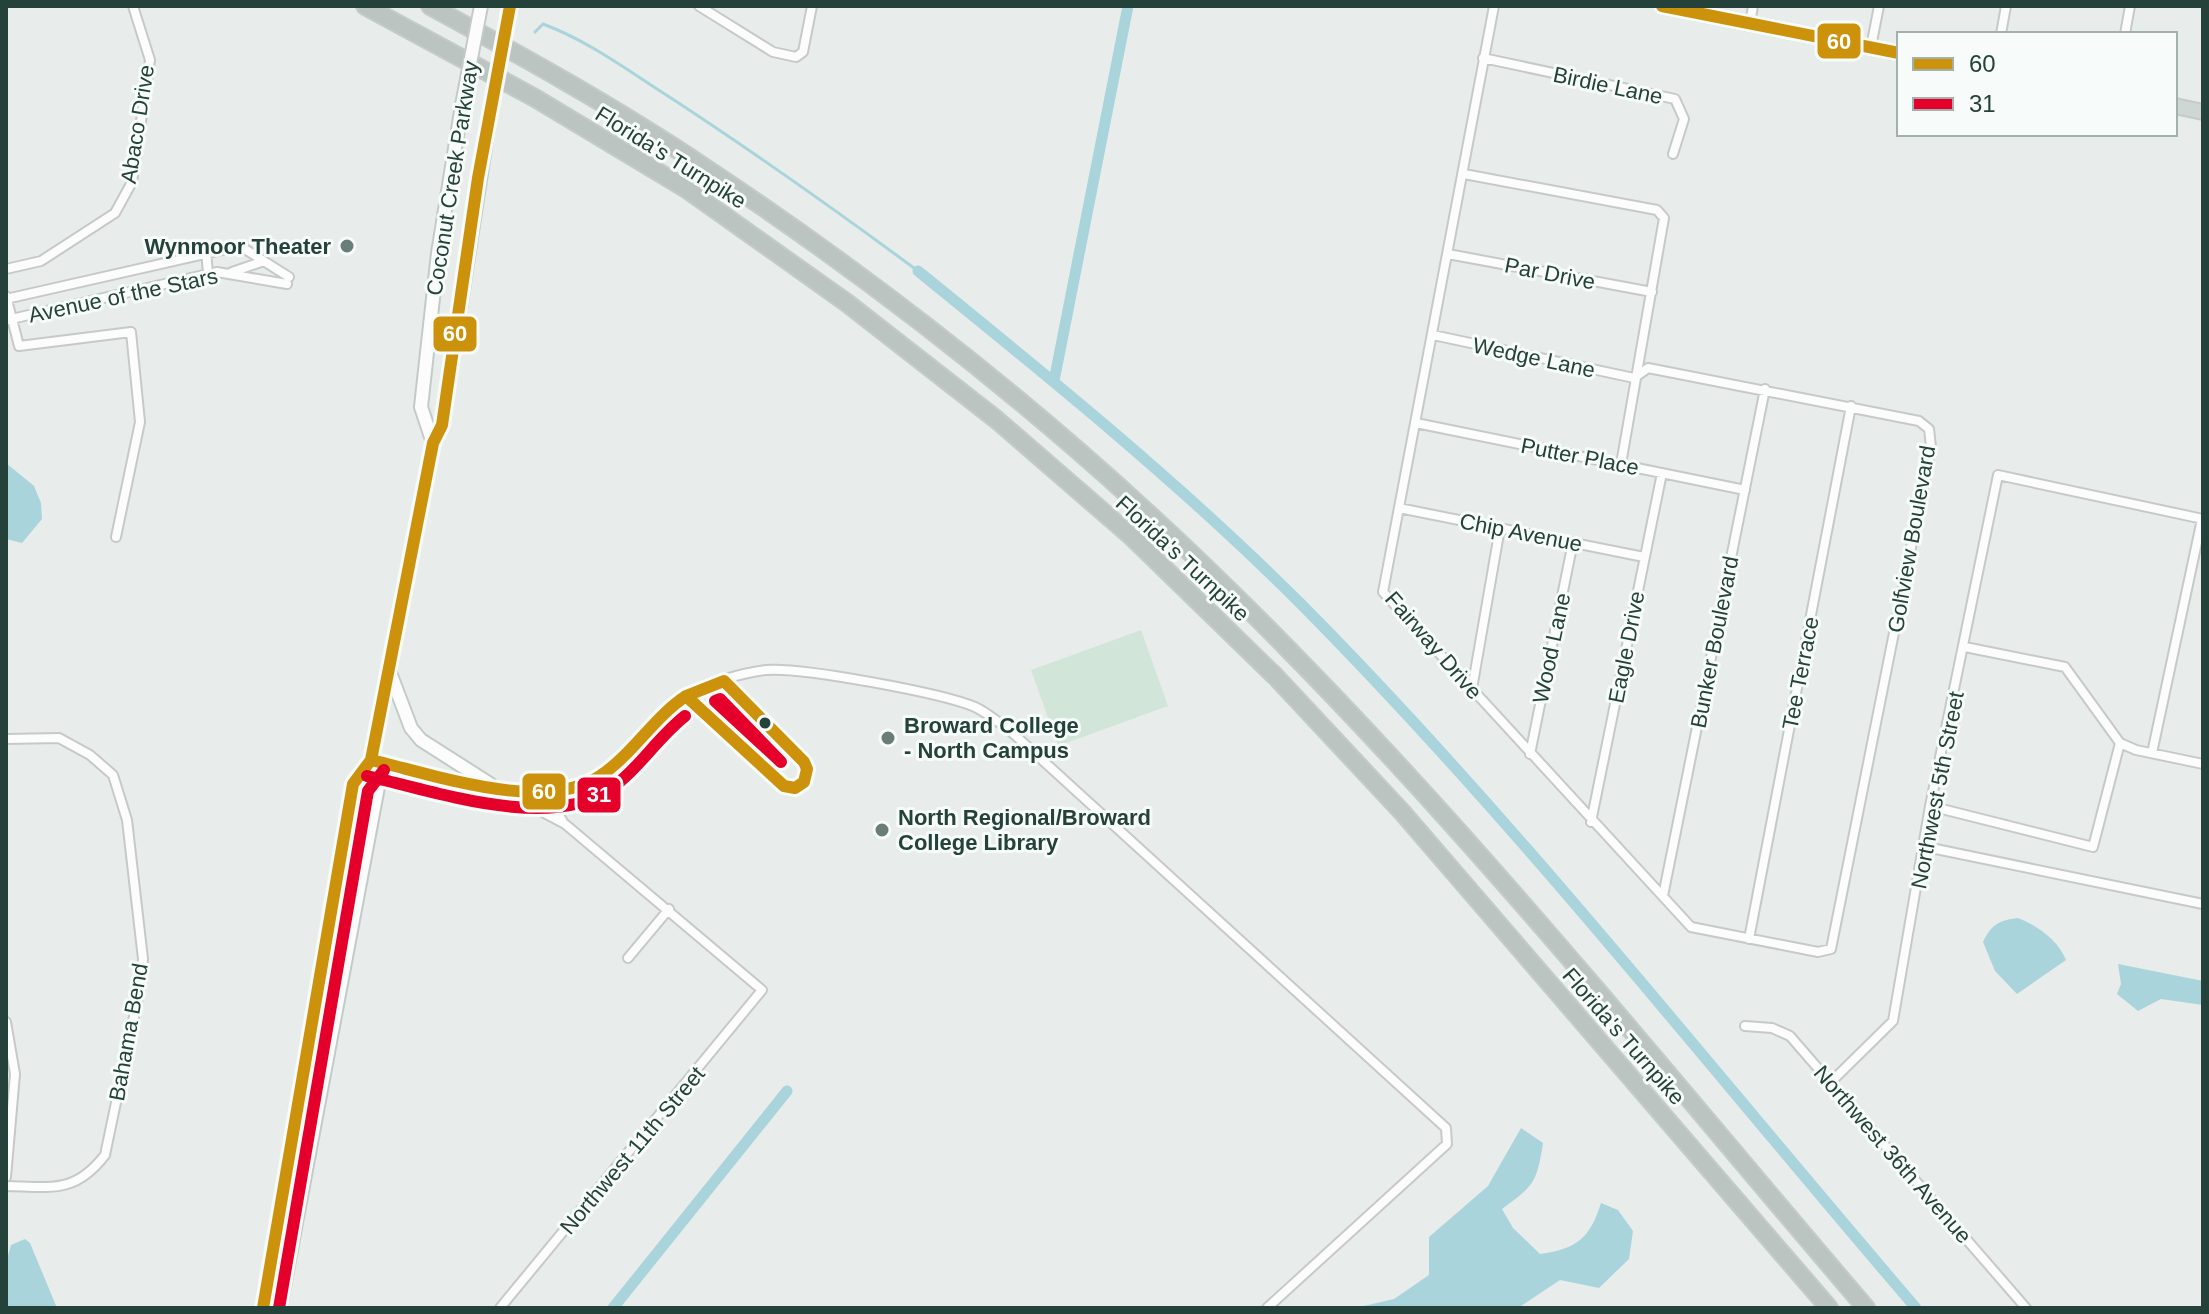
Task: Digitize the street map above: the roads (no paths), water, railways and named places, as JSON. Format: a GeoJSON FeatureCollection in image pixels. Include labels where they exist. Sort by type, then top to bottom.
{"type":"FeatureCollection","features":[{"type":"Feature","properties":{"kind":"highway","name":"Florida's Turnpike"},"geometry":{"type":"LineString","coordinates":[[365,6],[535,98],[688,190],[847,303],[997,420],[1132,537],[1276,677],[1402,812],[1829,1308]]}},
{"type":"Feature","properties":{"kind":"highway","name":"Florida's Turnpike"},"geometry":{"type":"LineString","coordinates":[[430,6],[548,71],[700,164],[813,243],[1016,400],[1148,513],[1290,650],[1421,790],[1866,1308]]}},
{"type":"Feature","properties":{"kind":"main road","name":"Coconut Creek Parkway"},"geometry":{"type":"LineString","coordinates":[[433,443],[421,407],[438,253],[481,6]]}},
{"type":"Feature","properties":{"kind":"main road"},"geometry":{"type":"LineString","coordinates":[[1662,6],[1897,53]]}},
{"type":"Feature","properties":{"kind":"main road","name":"Coconut Creek Parkway"},"geometry":{"type":"LineString","coordinates":[[263,1308],[353,784],[371,760],[433,443],[442,425],[509,10]]}},
{"type":"Feature","properties":{"kind":"main road"},"geometry":{"type":"LineString","coordinates":[[2177,106],[2203,112]]}},
{"type":"Feature","properties":{"kind":"main road"},"geometry":{"type":"LineString","coordinates":[[389,670],[411,728],[421,740],[490,784]]}},
{"type":"Feature","properties":{"kind":"main road","name":"Coconut Creek Parkway"},"geometry":{"type":"LineString","coordinates":[[280,1308],[378,787],[371,760]]}},
{"type":"Feature","properties":{"kind":"main road"},"geometry":{"type":"LineString","coordinates":[[312,1133],[306,1112],[325,1012],[320,990]]}},
{"type":"Feature","properties":{"kind":"street","name":"Abaco Drive"},"geometry":{"type":"LineString","coordinates":[[6,269],[41,261],[115,213],[132,182],[150,60],[133,6]]}},
{"type":"Feature","properties":{"kind":"street"},"geometry":{"type":"LineString","coordinates":[[699,6],[773,52],[796,57],[803,52],[812,6]]}},
{"type":"Feature","properties":{"kind":"street","name":"Fairway Drive"},"geometry":{"type":"LineString","coordinates":[[1494,6],[1383,592],[1591,822],[1612,838],[1691,927],[1818,952],[1831,949]]}},
{"type":"Feature","properties":{"kind":"street"},"geometry":{"type":"LineString","coordinates":[[1750,23],[1753,6]]}},
{"type":"Feature","properties":{"kind":"street"},"geometry":{"type":"LineString","coordinates":[[1871,47],[1879,6]]}},
{"type":"Feature","properties":{"kind":"street"},"geometry":{"type":"LineString","coordinates":[[2001,32],[2006,6]]}},
{"type":"Feature","properties":{"kind":"street"},"geometry":{"type":"LineString","coordinates":[[2125,32],[2130,6]]}},
{"type":"Feature","properties":{"kind":"street","name":"Birdie Lane"},"geometry":{"type":"LineString","coordinates":[[1483,58],[1675,99],[1684,119],[1673,154]]}},
{"type":"Feature","properties":{"kind":"street"},"geometry":{"type":"LineString","coordinates":[[1464,174],[1657,210],[1664,218],[1621,464]]}},
{"type":"Feature","properties":{"kind":"street","name":"Avenue of the Stars"},"geometry":{"type":"LineString","coordinates":[[6,298],[206,251],[240,246],[288,280],[208,273],[8,319]]}},
{"type":"Feature","properties":{"kind":"street"},"geometry":{"type":"LineString","coordinates":[[206,251],[208,273]]}},
{"type":"Feature","properties":{"kind":"street","name":"Par Drive"},"geometry":{"type":"LineString","coordinates":[[1448,254],[1652,292]]}},
{"type":"Feature","properties":{"kind":"street"},"geometry":{"type":"LineString","coordinates":[[227,273],[264,261]]}},
{"type":"Feature","properties":{"kind":"street"},"geometry":{"type":"LineString","coordinates":[[153,265],[155,285]]}},
{"type":"Feature","properties":{"kind":"street"},"geometry":{"type":"LineString","coordinates":[[6,298],[8,319],[19,346],[131,332],[140,422],[116,537]]}},
{"type":"Feature","properties":{"kind":"street","name":"Wedge Lane"},"geometry":{"type":"LineString","coordinates":[[1433,335],[1634,378]]}},
{"type":"Feature","properties":{"kind":"street","name":"Golfview Boulevard"},"geometry":{"type":"LineString","coordinates":[[1634,378],[1648,368],[1851,406],[1919,421],[1929,429],[1931,447],[1831,949]]}},
{"type":"Feature","properties":{"kind":"street","name":"Bunker Boulevard"},"geometry":{"type":"LineString","coordinates":[[1663,896],[1765,389]]}},
{"type":"Feature","properties":{"kind":"street","name":"Tee Terrace"},"geometry":{"type":"LineString","coordinates":[[1749,939],[1851,406]]}},
{"type":"Feature","properties":{"kind":"street","name":"Putter Place"},"geometry":{"type":"LineString","coordinates":[[1416,423],[1745,490]]}},
{"type":"Feature","properties":{"kind":"street","name":"Eagle Drive"},"geometry":{"type":"LineString","coordinates":[[1591,822],[1662,473]]}},
{"type":"Feature","properties":{"kind":"street","name":"Northwest 5th Street"},"geometry":{"type":"LineString","coordinates":[[1832,1081],[1893,1021],[1926,847],[1930,806],[1998,475],[2203,519]]}},
{"type":"Feature","properties":{"kind":"street","name":"Chip Avenue"},"geometry":{"type":"LineString","coordinates":[[1399,508],[1644,557]]}},
{"type":"Feature","properties":{"kind":"street"},"geometry":{"type":"LineString","coordinates":[[2152,753],[2203,519]]}},
{"type":"Feature","properties":{"kind":"street"},"geometry":{"type":"LineString","coordinates":[[1472,689],[1500,528]]}},
{"type":"Feature","properties":{"kind":"street","name":"Wood Lane"},"geometry":{"type":"LineString","coordinates":[[1530,754],[1573,542]]}},
{"type":"Feature","properties":{"kind":"street"},"geometry":{"type":"LineString","coordinates":[[1965,647],[2065,667],[2120,743],[2203,764]]}},
{"type":"Feature","properties":{"kind":"street"},"geometry":{"type":"LineString","coordinates":[[371,760],[490,784],[551,792],[575,788],[598,779],[685,695],[765,670],[797,671],[947,698],[976,708],[1006,727],[1446,1128],[1447,1144],[1267,1308]]}},
{"type":"Feature","properties":{"kind":"street","name":"Bahama Bend"},"geometry":{"type":"LineString","coordinates":[[6,739],[59,738],[90,755],[113,775],[127,820],[143,959],[140,988],[105,1155],[91,1173],[65,1187],[6,1186]]}},
{"type":"Feature","properties":{"kind":"street"},"geometry":{"type":"LineString","coordinates":[[1930,806],[2093,847],[2120,743]]}},
{"type":"Feature","properties":{"kind":"street"},"geometry":{"type":"LineString","coordinates":[[490,784],[565,824],[669,909],[628,958]]}},
{"type":"Feature","properties":{"kind":"street"},"geometry":{"type":"LineString","coordinates":[[551,792],[555,810],[565,824]]}},
{"type":"Feature","properties":{"kind":"street"},"geometry":{"type":"LineString","coordinates":[[1926,847],[2203,904]]}},
{"type":"Feature","properties":{"kind":"street","name":"Northwest 11th Street"},"geometry":{"type":"LineString","coordinates":[[500,1308],[762,990],[669,909]]}},
{"type":"Feature","properties":{"kind":"street"},"geometry":{"type":"LineString","coordinates":[[6,1022],[15,1074],[6,1177]]}},
{"type":"Feature","properties":{"kind":"street","name":"Northwest 36th Avenue"},"geometry":{"type":"LineString","coordinates":[[1745,1026],[1772,1028],[1790,1036],[2026,1308]]}},
{"type":"Feature","properties":{"kind":"water"},"geometry":{"type":"Polygon","coordinates":[[[6,463],[34,486],[41,503],[42,519],[22,543],[6,539],[6,463]]]}},
{"type":"Feature","properties":{"kind":"water"},"geometry":{"type":"Polygon","coordinates":[[[2018,918],[2046,934],[2066,960],[2017,994],[1995,971],[1983,942],[1996,924],[2018,918]]]}},
{"type":"Feature","properties":{"kind":"water"},"geometry":{"type":"Polygon","coordinates":[[[2118,964],[2203,981],[2203,1005],[2161,999],[2138,1011],[2117,994],[2121,984],[2118,964]]]}},
{"type":"Feature","properties":{"kind":"water"},"geometry":{"type":"Polygon","coordinates":[[[1521,1128],[1543,1143],[1539,1167],[1532,1182],[1502,1209],[1513,1228],[1540,1254],[1564,1249],[1587,1233],[1601,1203],[1618,1210],[1633,1231],[1629,1259],[1599,1288],[1560,1280],[1518,1308],[1355,1308],[1394,1299],[1429,1275],[1429,1237],[1488,1186],[1521,1128]]]}},
{"type":"Feature","properties":{"kind":"water"},"geometry":{"type":"Polygon","coordinates":[[[25,1239],[30,1243],[57,1308],[6,1308],[6,1263],[11,1245],[25,1239]]]}},
{"type":"Feature","properties":{"kind":"waterway"},"geometry":{"type":"LineString","coordinates":[[1054,381],[1128,6]]}},
{"type":"Feature","properties":{"kind":"waterway"},"geometry":{"type":"LineString","coordinates":[[535,32],[543,24],[609,58],[765,161],[918,271]]}},
{"type":"Feature","properties":{"kind":"waterway"},"geometry":{"type":"LineString","coordinates":[[918,271],[1066,392],[1209,516],[1301,604],[1382,688],[1614,950],[1916,1308]]}},
{"type":"Feature","properties":{"kind":"waterway"},"geometry":{"type":"LineString","coordinates":[[613,1308],[787,1091]]}},
{"type":"Feature","properties":{"kind":"place","name":"Wynmoor Theater"},"geometry":{"type":"Point","coordinates":[347,246]}},
{"type":"Feature","properties":{"kind":"place","name":"Broward College - North Campus"},"geometry":{"type":"Point","coordinates":[888,738]}},
{"type":"Feature","properties":{"kind":"place","name":"North Regional/Broward College Library"},"geometry":{"type":"Point","coordinates":[882,830]}}]}
